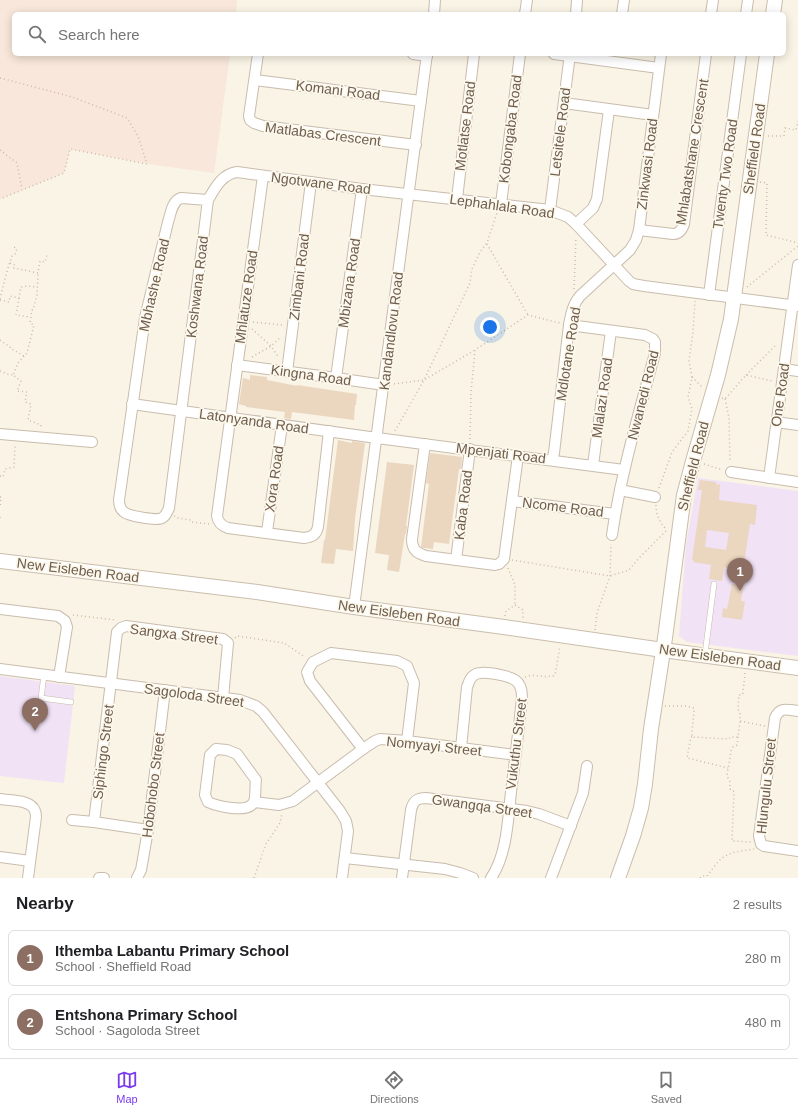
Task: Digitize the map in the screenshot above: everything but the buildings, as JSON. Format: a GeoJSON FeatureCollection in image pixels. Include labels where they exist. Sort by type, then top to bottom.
{"type":"FeatureCollection","features":[{"type":"Feature","properties":{"kind":"street"},"geometry":{"type":"LineString","coordinates":[[434,12],[436,0]]}},
{"type":"Feature","properties":{"kind":"street"},"geometry":{"type":"LineString","coordinates":[[525,12],[526,0]]}},
{"type":"Feature","properties":{"kind":"street"},"geometry":{"type":"LineString","coordinates":[[576,12],[577,0]]}},
{"type":"Feature","properties":{"kind":"street"},"geometry":{"type":"LineString","coordinates":[[622,12],[624,0]]}},
{"type":"Feature","properties":{"kind":"street"},"geometry":{"type":"LineString","coordinates":[[712,12],[713,0]]}},
{"type":"Feature","properties":{"kind":"street"},"geometry":{"type":"LineString","coordinates":[[746,12],[748,0]]}},
{"type":"Feature","properties":{"kind":"street"},"geometry":{"type":"LineString","coordinates":[[773,12],[775,0]]}},
{"type":"Feature","properties":{"kind":"street","name":"Matlabas Crescent"},"geometry":{"type":"LineString","coordinates":[[258,56],[249,116],[250,120],[254,123],[258,125],[416,145]]}},
{"type":"Feature","properties":{"kind":"street","name":"Kandandlovu Road"},"geometry":{"type":"LineString","coordinates":[[354,607],[427,56]]}},
{"type":"Feature","properties":{"kind":"street","name":"Motlatse Road"},"geometry":{"type":"LineString","coordinates":[[456,199],[474,56]]}},
{"type":"Feature","properties":{"kind":"street","name":"Kobongaba Road"},"geometry":{"type":"LineString","coordinates":[[501,204],[520,56]]}},
{"type":"Feature","properties":{"kind":"street","name":"Letsitele Road"},"geometry":{"type":"LineString","coordinates":[[550,210],[570,56]]}},
{"type":"Feature","properties":{"kind":"street"},"geometry":{"type":"LineString","coordinates":[[585,56],[616,58],[659,68]]}},
{"type":"Feature","properties":{"kind":"street","name":"Zinkwasi Road"},"geometry":{"type":"LineString","coordinates":[[614,265],[634,245],[639,230],[661,56]]}},
{"type":"Feature","properties":{"kind":"street","name":"Mhlabatshane Crescent"},"geometry":{"type":"LineString","coordinates":[[639,230],[677,234],[683,229],[706,56]]}},
{"type":"Feature","properties":{"kind":"street","name":"Twenty Two Road"},"geometry":{"type":"LineString","coordinates":[[709,295],[741,56]]}},
{"type":"Feature","properties":{"kind":"street","name":"Sheffield Road"},"geometry":{"type":"LineString","coordinates":[[618,878],[633,836],[645,784],[684,495],[693,461],[718,398],[731,319],[767,56]]}},
{"type":"Feature","properties":{"kind":"street","name":"Komani Road"},"geometry":{"type":"LineString","coordinates":[[255,80],[421,101]]}},
{"type":"Feature","properties":{"kind":"street"},"geometry":{"type":"LineString","coordinates":[[564,103],[653,115]]}},
{"type":"Feature","properties":{"kind":"street"},"geometry":{"type":"LineString","coordinates":[[576,224],[592,208],[597,199],[609,110]]}},
{"type":"Feature","properties":{"kind":"street","name":"Ngotwane Road"},"geometry":{"type":"LineString","coordinates":[[232,173],[237,172],[409,194]]}},
{"type":"Feature","properties":{"kind":"street","name":"Koshwana Road"},"geometry":{"type":"LineString","coordinates":[[167,513],[169,508],[208,200],[224,177],[232,173]]}},
{"type":"Feature","properties":{"kind":"street","name":"Mhlatuze Road"},"geometry":{"type":"LineString","coordinates":[[222,525],[217,516],[263,176]]}},
{"type":"Feature","properties":{"kind":"street","name":"Zimbani Road"},"geometry":{"type":"LineString","coordinates":[[288,372],[311,182]]}},
{"type":"Feature","properties":{"kind":"street","name":"Mbizana Road"},"geometry":{"type":"LineString","coordinates":[[336,378],[362,189]]}},
{"type":"Feature","properties":{"kind":"street","name":"Lephahlala Road"},"geometry":{"type":"LineString","coordinates":[[409,194],[550,210],[561,213],[576,224],[629,281],[637,285],[795,306]]}},
{"type":"Feature","properties":{"kind":"street","name":"Mbhashe Road"},"geometry":{"type":"LineString","coordinates":[[167,513],[162,518],[157,520],[131,515],[125,513],[120,508],[119,500],[145,318],[172,207],[178,199],[181,198],[208,200]]}},
{"type":"Feature","properties":{"kind":"street","name":"Mdlotane Road"},"geometry":{"type":"LineString","coordinates":[[552,460],[569,325],[574,305],[580,296],[614,265]]}},
{"type":"Feature","properties":{"kind":"street","name":"One Road"},"geometry":{"type":"LineString","coordinates":[[769,478],[787,342],[795,306],[798,265]]}},
{"type":"Feature","properties":{"kind":"street","name":"Nwanedi Road"},"geometry":{"type":"LineString","coordinates":[[569,325],[644,335],[655,342],[656,346],[624,470],[612,535]]}},
{"type":"Feature","properties":{"kind":"street","name":"Mlalazi Road"},"geometry":{"type":"LineString","coordinates":[[593,465],[611,331]]}},
{"type":"Feature","properties":{"kind":"street","name":"Kingna Road"},"geometry":{"type":"LineString","coordinates":[[237,366],[384,385]]}},
{"type":"Feature","properties":{"kind":"street"},"geometry":{"type":"LineString","coordinates":[[784,369],[798,371]]}},
{"type":"Feature","properties":{"kind":"street","name":"Latonyanda Road"},"geometry":{"type":"LineString","coordinates":[[132,404],[377,438]]}},
{"type":"Feature","properties":{"kind":"street"},"geometry":{"type":"LineString","coordinates":[[776,422],[798,425]]}},
{"type":"Feature","properties":{"kind":"street","name":"Xora Road"},"geometry":{"type":"LineString","coordinates":[[267,532],[282,425]]}},
{"type":"Feature","properties":{"kind":"street"},"geometry":{"type":"LineString","coordinates":[[222,525],[228,528],[304,538],[312,536],[317,532],[329,431]]}},
{"type":"Feature","properties":{"kind":"street"},"geometry":{"type":"LineString","coordinates":[[0,434],[92,442]]}},
{"type":"Feature","properties":{"kind":"street","name":"Mpenjati Road"},"geometry":{"type":"LineString","coordinates":[[377,438],[624,470]]}},
{"type":"Feature","properties":{"kind":"street"},"geometry":{"type":"LineString","coordinates":[[425,444],[412,545],[414,551],[426,556],[494,565],[499,564],[504,559],[518,456]]}},
{"type":"Feature","properties":{"kind":"street","name":"Kaba Road"},"geometry":{"type":"LineString","coordinates":[[456,560],[470,449]]}},
{"type":"Feature","properties":{"kind":"street"},"geometry":{"type":"LineString","coordinates":[[731,472],[798,482]]}},
{"type":"Feature","properties":{"kind":"street"},"geometry":{"type":"LineString","coordinates":[[620,490],[655,497]]}},
{"type":"Feature","properties":{"kind":"street","name":"Ncome Road"},"geometry":{"type":"LineString","coordinates":[[512,501],[615,514]]}},
{"type":"Feature","properties":{"kind":"street","name":"New Eisleben Road"},"geometry":{"type":"LineString","coordinates":[[0,561],[257,592],[354,607],[798,668]]}},
{"type":"Feature","properties":{"kind":"street"},"geometry":{"type":"LineString","coordinates":[[0,609],[58,616],[65,620],[67,628],[59,677]]}},
{"type":"Feature","properties":{"kind":"street","name":"Sangxa Street"},"geometry":{"type":"LineString","coordinates":[[111,683],[118,632],[121,628],[126,626],[223,639],[228,643],[223,698]]}},
{"type":"Feature","properties":{"kind":"street"},"geometry":{"type":"LineString","coordinates":[[362,749],[310,681],[307,672],[313,662],[331,653],[397,661],[407,666],[414,683],[407,741]]}},
{"type":"Feature","properties":{"kind":"street","name":"Sagoloda Street"},"geometry":{"type":"LineString","coordinates":[[0,669],[240,700],[256,706],[263,712],[340,811],[346,821],[348,831],[342,878]]}},
{"type":"Feature","properties":{"kind":"street","name":"Vukuthu Street"},"geometry":{"type":"LineString","coordinates":[[461,748],[469,680],[473,676],[481,673],[511,678],[516,681],[522,690],[522,697],[509,808]]}},
{"type":"Feature","properties":{"kind":"street","name":"Siphingo Street"},"geometry":{"type":"LineString","coordinates":[[94,822],[111,683]]}},
{"type":"Feature","properties":{"kind":"street","name":"Hobohobo Street"},"geometry":{"type":"LineString","coordinates":[[137,878],[141,870],[148,830],[165,690]]}},
{"type":"Feature","properties":{"kind":"street","name":"Hlungulu Street"},"geometry":{"type":"LineString","coordinates":[[798,711],[785,710],[778,712],[774,718],[758,844],[769,848],[798,851]]}},
{"type":"Feature","properties":{"kind":"street","name":"Nomyayi Street"},"geometry":{"type":"LineString","coordinates":[[279,804],[293,801],[362,749],[380,739],[516,755]]}},
{"type":"Feature","properties":{"kind":"street"},"geometry":{"type":"LineString","coordinates":[[216,749],[228,750],[237,754],[256,780],[254,802],[251,806],[242,809],[215,806],[208,802],[205,795],[210,755],[216,749]]}},
{"type":"Feature","properties":{"kind":"street"},"geometry":{"type":"LineString","coordinates":[[551,878],[583,794],[587,766]]}},
{"type":"Feature","properties":{"kind":"street","name":"Gwangqa Street"},"geometry":{"type":"LineString","coordinates":[[402,878],[411,810],[413,804],[418,799],[426,798],[527,811],[571,826]]}},
{"type":"Feature","properties":{"kind":"street"},"geometry":{"type":"LineString","coordinates":[[0,799],[28,804],[35,811],[36,817],[28,878]]}},
{"type":"Feature","properties":{"kind":"street"},"geometry":{"type":"LineString","coordinates":[[254,802],[279,804]]}},
{"type":"Feature","properties":{"kind":"street"},"geometry":{"type":"LineString","coordinates":[[491,878],[495,872],[504,846],[509,808]]}},
{"type":"Feature","properties":{"kind":"street"},"geometry":{"type":"LineString","coordinates":[[72,820],[148,830]]}},
{"type":"Feature","properties":{"kind":"street"},"geometry":{"type":"LineString","coordinates":[[0,857],[30,861]]}},
{"type":"Feature","properties":{"kind":"street"},"geometry":{"type":"LineString","coordinates":[[345,858],[452,870],[473,878]]}},
{"type":"Feature","properties":{"kind":"street"},"geometry":{"type":"LineString","coordinates":[[99,878],[104,878]]}},
{"type":"Feature","properties":{"kind":"lane"},"geometry":{"type":"LineString","coordinates":[[705,655],[714,584]]}},
{"type":"Feature","properties":{"kind":"lane"},"geometry":{"type":"LineString","coordinates":[[44,675],[41,698],[71,702]]}},
{"type":"Feature","properties":{"kind":"path"},"geometry":{"type":"LineString","coordinates":[[0,78],[72,97],[127,118],[138,136],[147,164],[70,149],[64,173],[0,199]]}},
{"type":"Feature","properties":{"kind":"path"},"geometry":{"type":"LineString","coordinates":[[755,135],[784,136],[785,128],[796,130],[798,121]]}},
{"type":"Feature","properties":{"kind":"path"},"geometry":{"type":"LineString","coordinates":[[0,150],[17,162],[22,189]]}},
{"type":"Feature","properties":{"kind":"path"},"geometry":{"type":"LineString","coordinates":[[758,181],[767,183],[766,235],[798,243]]}},
{"type":"Feature","properties":{"kind":"path"},"geometry":{"type":"LineString","coordinates":[[390,439],[424,380],[470,283],[472,269],[480,252],[487,243],[501,204]]}},
{"type":"Feature","properties":{"kind":"path"},"geometry":{"type":"LineString","coordinates":[[574,305],[576,224]]}},
{"type":"Feature","properties":{"kind":"path"},"geometry":{"type":"LineString","coordinates":[[487,243],[528,315],[569,325]]}},
{"type":"Feature","properties":{"kind":"path"},"geometry":{"type":"LineString","coordinates":[[733,298],[798,246]]}},
{"type":"Feature","properties":{"kind":"path"},"geometry":{"type":"LineString","coordinates":[[14,247],[17,249],[15,254],[12,256],[5,276],[0,300],[9,302],[10,296],[19,298]]}},
{"type":"Feature","properties":{"kind":"path"},"geometry":{"type":"LineString","coordinates":[[13,375],[18,363],[27,353],[34,325],[30,323],[30,317],[36,299],[40,261],[45,262],[47,255]]}},
{"type":"Feature","properties":{"kind":"path"},"geometry":{"type":"LineString","coordinates":[[10,263],[15,265],[14,268],[38,273]]}},
{"type":"Feature","properties":{"kind":"path"},"geometry":{"type":"LineString","coordinates":[[30,317],[16,315],[21,287],[38,287]]}},
{"type":"Feature","properties":{"kind":"path"},"geometry":{"type":"LineString","coordinates":[[504,559],[610,576],[629,570],[667,530],[660,522],[656,513],[655,497],[672,452],[688,431],[692,409],[688,397],[692,377],[689,361],[696,293]]}},
{"type":"Feature","properties":{"kind":"path"},"geometry":{"type":"LineString","coordinates":[[384,385],[424,380],[475,350],[528,315]]}},
{"type":"Feature","properties":{"kind":"path"},"geometry":{"type":"LineString","coordinates":[[243,321],[293,327]]}},
{"type":"Feature","properties":{"kind":"path"},"geometry":{"type":"LineString","coordinates":[[243,321],[271,346],[288,372]]}},
{"type":"Feature","properties":{"kind":"path"},"geometry":{"type":"LineString","coordinates":[[237,366],[271,346],[293,327]]}},
{"type":"Feature","properties":{"kind":"path"},"geometry":{"type":"LineString","coordinates":[[0,340],[24,356]]}},
{"type":"Feature","properties":{"kind":"path"},"geometry":{"type":"LineString","coordinates":[[718,398],[746,375],[780,342],[787,342]]}},
{"type":"Feature","properties":{"kind":"path"},"geometry":{"type":"LineString","coordinates":[[470,449],[471,393],[475,350]]}},
{"type":"Feature","properties":{"kind":"path"},"geometry":{"type":"LineString","coordinates":[[746,375],[775,382],[784,369]]}},
{"type":"Feature","properties":{"kind":"path"},"geometry":{"type":"LineString","coordinates":[[0,372],[13,375],[21,381],[17,391],[27,392],[25,402],[31,404],[28,420],[41,425],[39,437]]}},
{"type":"Feature","properties":{"kind":"path"},"geometry":{"type":"LineString","coordinates":[[692,377],[718,398],[729,418],[731,472],[693,461]]}},
{"type":"Feature","properties":{"kind":"path"},"geometry":{"type":"LineString","coordinates":[[0,476],[3,477],[5,468],[14,467],[16,436]]}},
{"type":"Feature","properties":{"kind":"path"},"geometry":{"type":"LineString","coordinates":[[0,497],[0,508]]}},
{"type":"Feature","properties":{"kind":"path"},"geometry":{"type":"LineString","coordinates":[[167,513],[178,518],[190,520],[191,522],[222,525]]}},
{"type":"Feature","properties":{"kind":"path"},"geometry":{"type":"LineString","coordinates":[[593,640],[597,613],[610,576],[612,535]]}},
{"type":"Feature","properties":{"kind":"path"},"geometry":{"type":"LineString","coordinates":[[504,559],[515,585],[515,605]]}},
{"type":"Feature","properties":{"kind":"path"},"geometry":{"type":"LineString","coordinates":[[504,627],[506,611],[515,605]]}},
{"type":"Feature","properties":{"kind":"path"},"geometry":{"type":"LineString","coordinates":[[515,605],[523,610],[523,630]]}},
{"type":"Feature","properties":{"kind":"path"},"geometry":{"type":"LineString","coordinates":[[65,620],[72,615],[118,620],[121,628]]}},
{"type":"Feature","properties":{"kind":"path"},"geometry":{"type":"LineString","coordinates":[[516,681],[530,675],[550,677],[555,675],[562,635]]}},
{"type":"Feature","properties":{"kind":"path"},"geometry":{"type":"LineString","coordinates":[[228,643],[237,636],[284,643],[313,662]]}},
{"type":"Feature","properties":{"kind":"path"},"geometry":{"type":"LineString","coordinates":[[700,878],[702,876],[708,876],[720,860],[732,853],[747,849],[754,850],[758,844],[732,841],[734,792],[730,789],[730,782],[727,776],[731,752],[733,747],[737,745],[740,721],[738,709],[739,695],[742,695],[743,693],[746,661]]}},
{"type":"Feature","properties":{"kind":"path"},"geometry":{"type":"LineString","coordinates":[[655,705],[686,706],[694,708],[694,716],[692,718],[692,737],[687,758],[728,768]]}},
{"type":"Feature","properties":{"kind":"path"},"geometry":{"type":"LineString","coordinates":[[740,721],[773,727]]}},
{"type":"Feature","properties":{"kind":"path"},"geometry":{"type":"LineString","coordinates":[[692,737],[729,739],[730,736],[738,737]]}},
{"type":"Feature","properties":{"kind":"path"},"geometry":{"type":"LineString","coordinates":[[254,878],[266,844],[280,823],[283,810],[279,804]]}},
{"type":"Feature","properties":{"kind":"shaded area"},"geometry":{"type":"Polygon","coordinates":[[[0,0],[237,0],[236,12],[12,12],[12,56],[230,56],[214,173],[155,165],[70,149],[64,173],[0,199],[0,0]]]}},
{"type":"Feature","properties":{"kind":"shaded area"},"geometry":{"type":"Polygon","coordinates":[[[698,478],[798,491],[798,656],[687,642],[679,636],[686,545],[698,478]]]}},
{"type":"Feature","properties":{"kind":"shaded area"},"geometry":{"type":"Polygon","coordinates":[[[0,676],[75,686],[64,783],[0,776],[0,676]]]}},
{"type":"Feature","properties":{"kind":"place","name":"Ithemba Labantu Primary School"},"geometry":{"type":"Point","coordinates":[740,591]}},
{"type":"Feature","properties":{"kind":"place","name":"Entshona Primary School"},"geometry":{"type":"Point","coordinates":[35,731]}}]}
